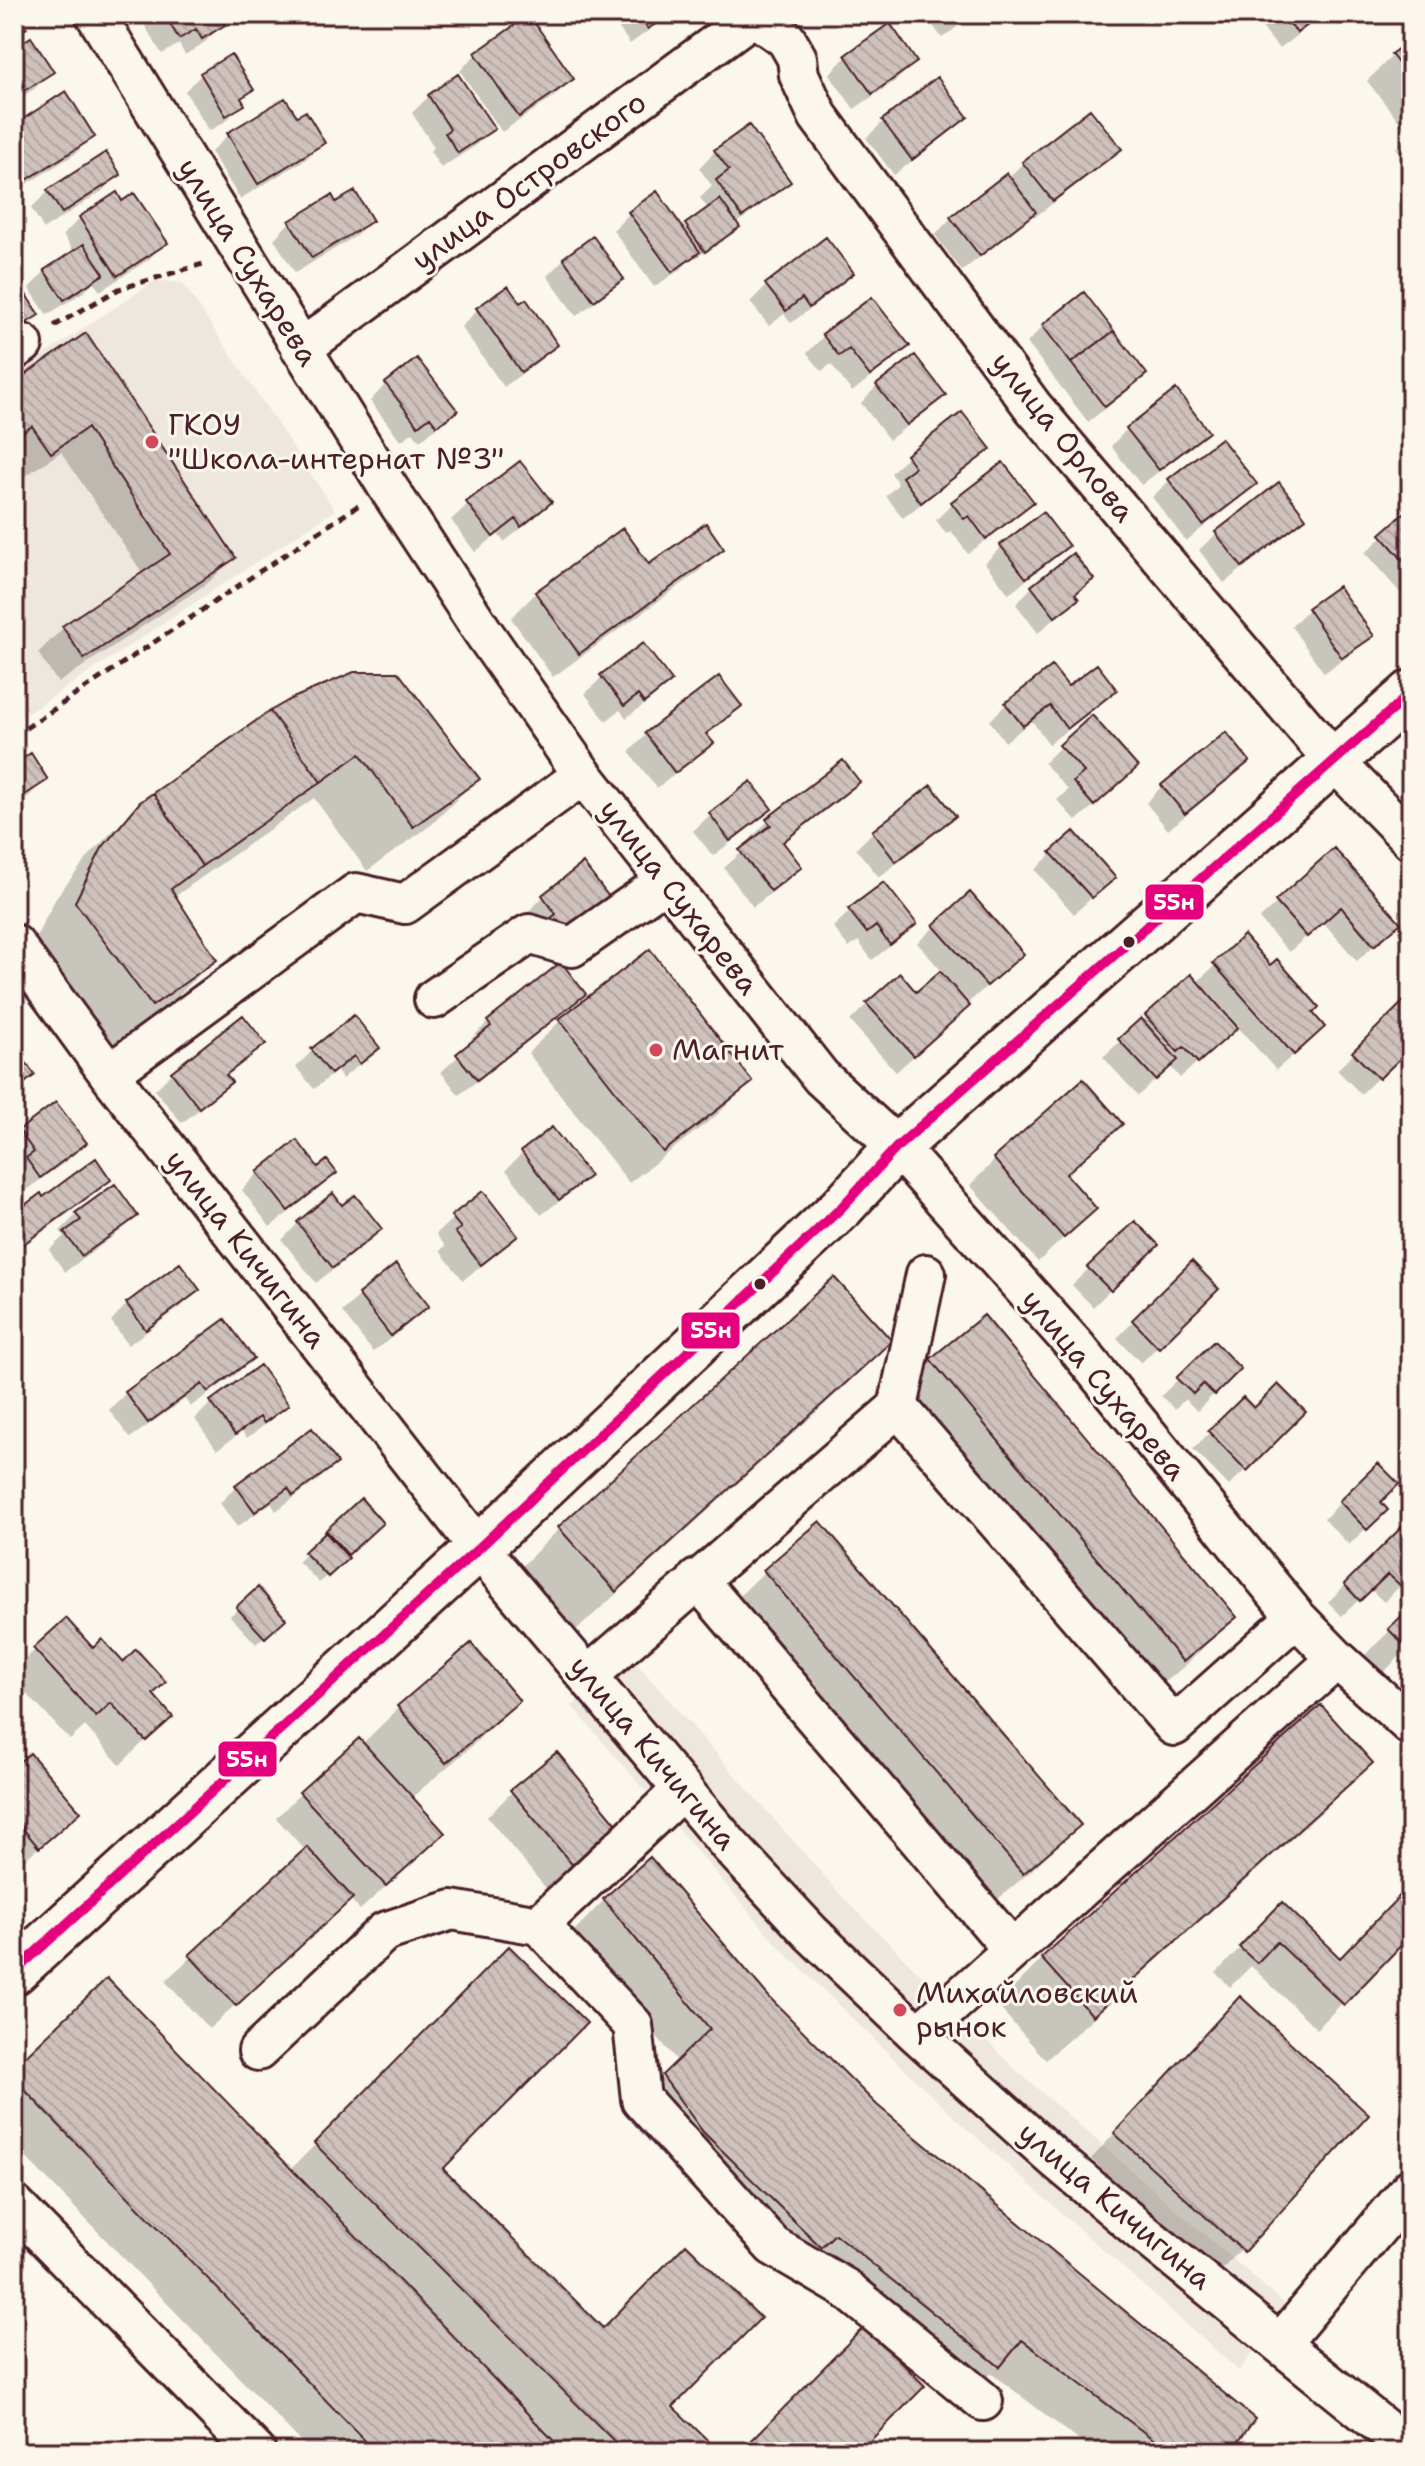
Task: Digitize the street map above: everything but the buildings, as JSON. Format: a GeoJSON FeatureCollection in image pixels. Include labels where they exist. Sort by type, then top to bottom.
{"type":"FeatureCollection","features":[{"type":"Feature","properties":{"kind":"main road"},"geometry":{"type":"LineString","coordinates":[[15,1968],[479,1548],[841,1208],[897,1147],[1411,693]]}},
{"type":"Feature","properties":{"kind":"street","name":"улица Сухарева"},"geometry":{"type":"LineString","coordinates":[[95,14],[387,486],[483,632],[583,775],[821,1077],[897,1147],[1077,1348],[1296,1617],[1411,1726]]}},
{"type":"Feature","properties":{"kind":"street","name":"улица Островского"},"geometry":{"type":"LineString","coordinates":[[301,349],[753,15]]}},
{"type":"Feature","properties":{"kind":"street","name":"улица Орлова"},"geometry":{"type":"LineString","coordinates":[[753,15],[786,39],[797,58],[799,75],[818,116],[1033,407],[1334,761],[1411,840]]}},
{"type":"Feature","properties":{"kind":"street"},"geometry":{"type":"LineString","coordinates":[[109,1074],[356,893],[405,904],[583,775]]}},
{"type":"Feature","properties":{"kind":"street"},"geometry":{"type":"LineString","coordinates":[[434,999],[529,934],[572,947],[666,881]]}},
{"type":"Feature","properties":{"kind":"street","name":"улица Кичигина"},"geometry":{"type":"LineString","coordinates":[[14,944],[109,1074],[479,1548],[730,1846],[811,1933],[918,2035],[1076,2177],[1411,2450]]}},
{"type":"Feature","properties":{"kind":"street"},"geometry":{"type":"LineString","coordinates":[[588,1676],[898,1407],[926,1274]]}},
{"type":"Feature","properties":{"kind":"street"},"geometry":{"type":"LineString","coordinates":[[898,1407],[1174,1726],[1296,1617]]}},
{"type":"Feature","properties":{"kind":"street"},"geometry":{"type":"LineString","coordinates":[[697,1579],[1012,1949]]}},
{"type":"Feature","properties":{"kind":"street"},"geometry":{"type":"LineString","coordinates":[[918,2035],[1337,1659]]}},
{"type":"Feature","properties":{"kind":"street"},"geometry":{"type":"LineString","coordinates":[[539,1925],[683,1789]]}},
{"type":"Feature","properties":{"kind":"street"},"geometry":{"type":"LineString","coordinates":[[258,2051],[384,1932],[452,1910],[539,1925],[633,2025],[641,2099],[773,2246],[845,2288],[983,2401]]}},
{"type":"Feature","properties":{"kind":"street"},"geometry":{"type":"LineString","coordinates":[[1280,2344],[1411,2188]]}},
{"type":"Feature","properties":{"kind":"street"},"geometry":{"type":"LineString","coordinates":[[14,2205],[256,2452]]}},
{"type":"Feature","properties":{"kind":"path"},"geometry":{"type":"LineString","coordinates":[[18,347],[119,289],[242,252]]}},
{"type":"Feature","properties":{"kind":"path"},"geometry":{"type":"LineString","coordinates":[[14,736],[387,486]]}},
{"type":"Feature","properties":{"kind":"shaded area","name":"ГКОУ \"Школа-интернат №3\""},"geometry":{"type":"Polygon","coordinates":[[[156,280],[183,283],[335,510],[14,722],[14,375],[156,280]]]}},
{"type":"Feature","properties":{"kind":"shaded area","name":"Михайловский рынок"},"geometry":{"type":"Polygon","coordinates":[[[631,1657],[840,1894],[1016,2070],[1287,2306],[1239,2371],[957,2120],[782,1950],[572,1706],[631,1657]]]}},
{"type":"Feature","properties":{"kind":"transit line","name":"55н"},"geometry":{"type":"LineString","coordinates":[[14,1972],[479,1548],[841,1208],[897,1147],[1411,693]]}},
{"type":"Feature","properties":{"kind":"place","name":"ГКОУ \"Школа-интернат №3\""},"geometry":{"type":"Point","coordinates":[152,442]}},
{"type":"Feature","properties":{"kind":"place","name":"Магнит"},"geometry":{"type":"Point","coordinates":[656,1050]}},
{"type":"Feature","properties":{"kind":"place","name":"Михайловский рынок"},"geometry":{"type":"Point","coordinates":[900,2010]}}]}
